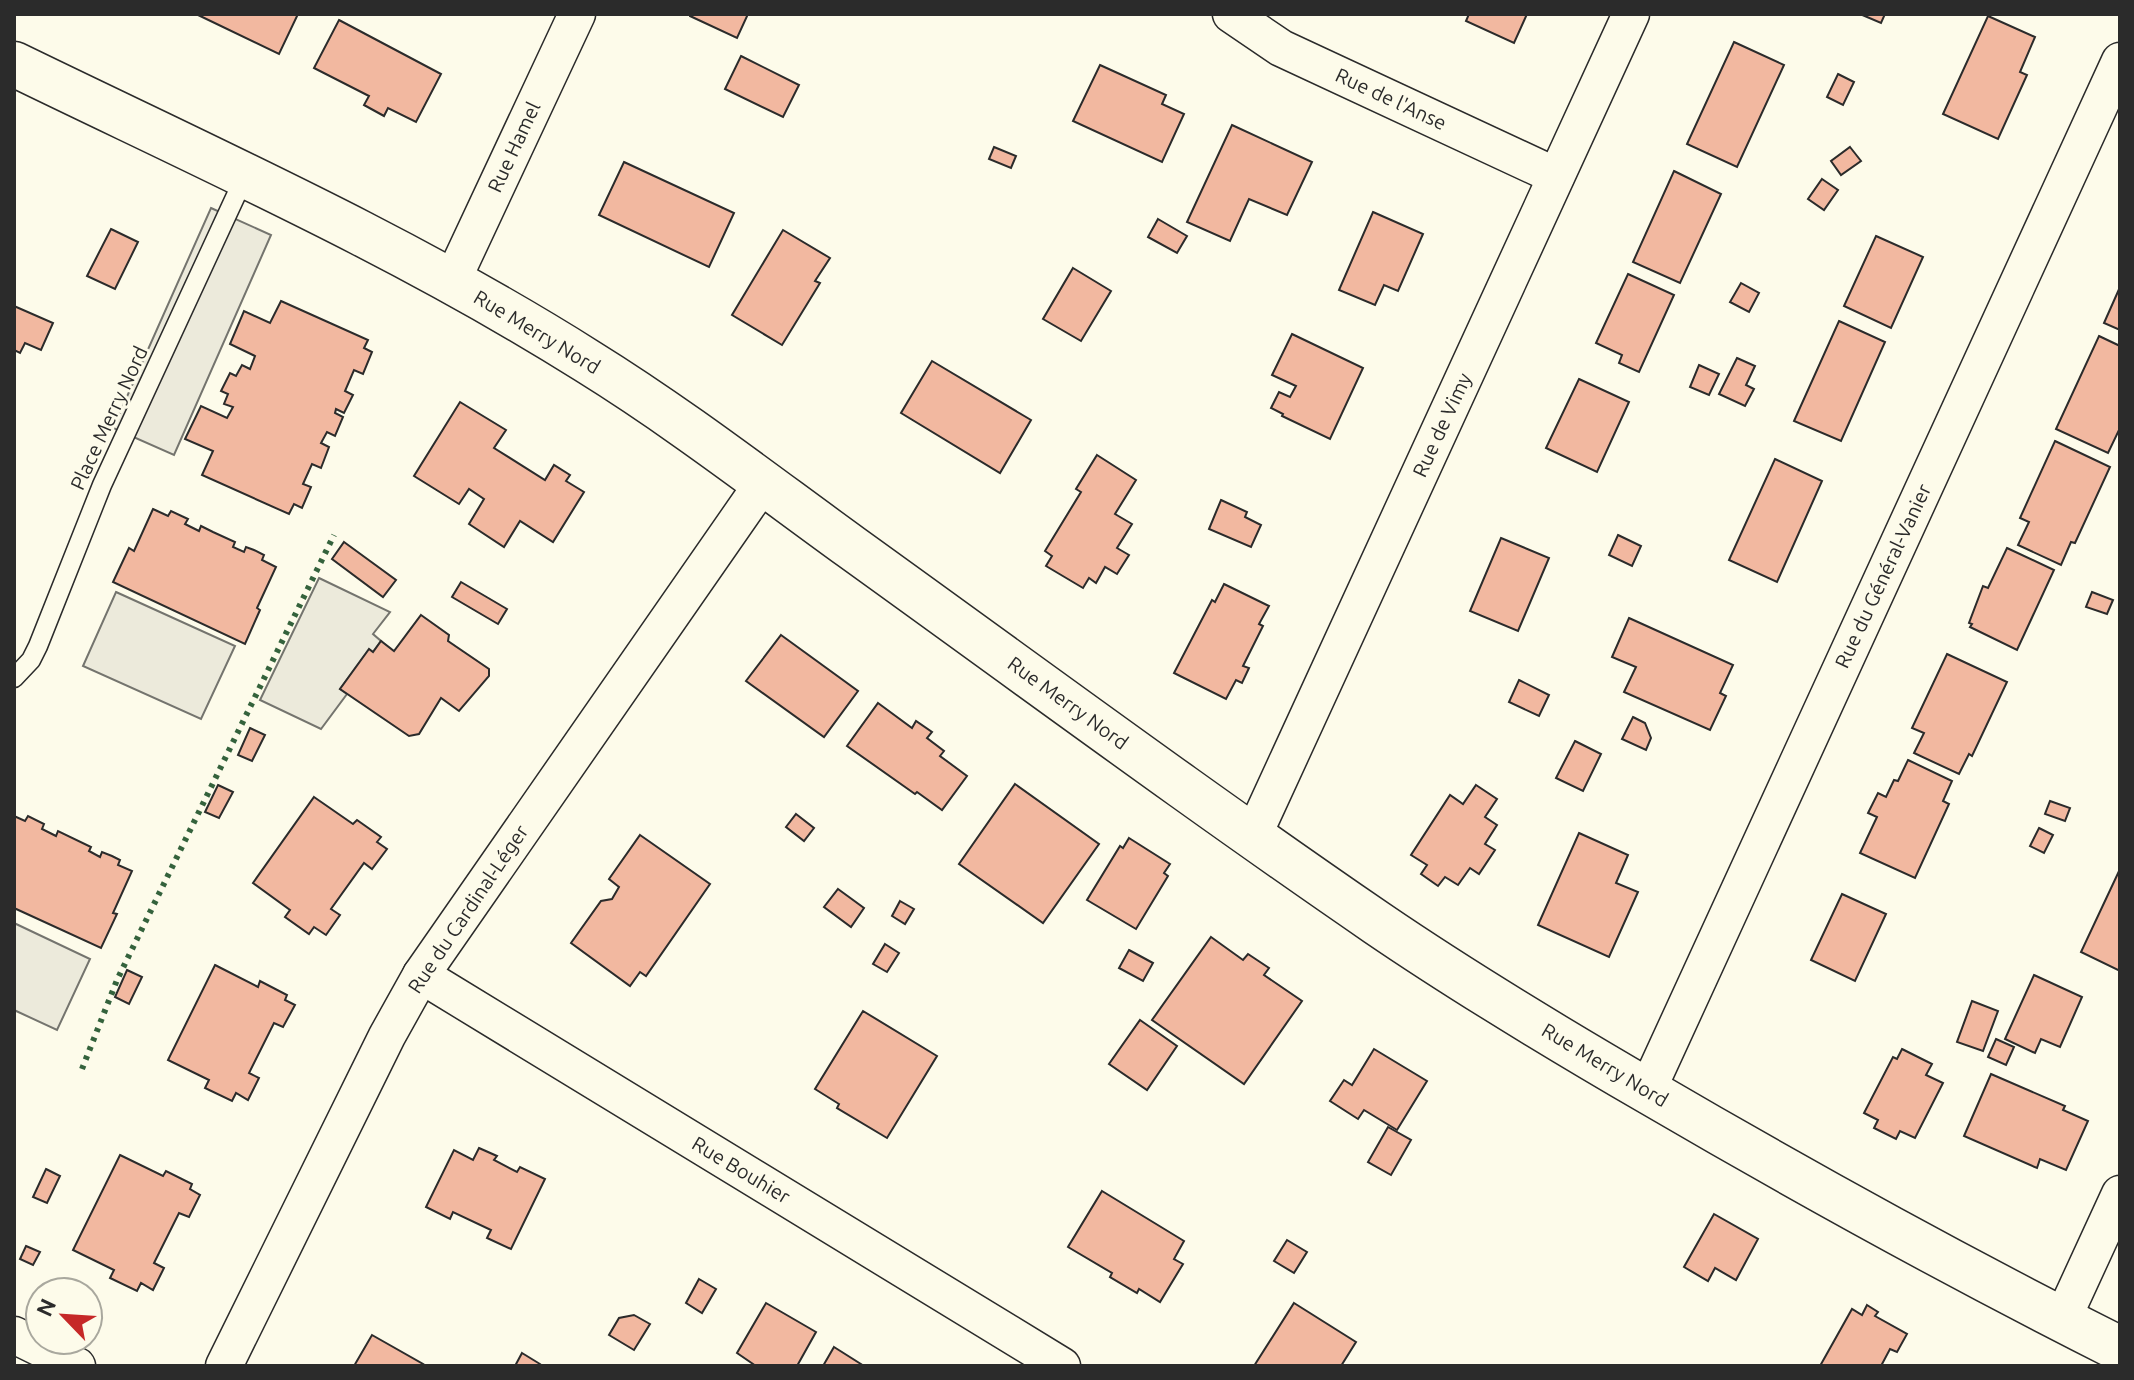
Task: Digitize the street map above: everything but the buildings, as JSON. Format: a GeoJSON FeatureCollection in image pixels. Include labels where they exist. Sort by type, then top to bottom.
{"type":"FeatureCollection","features":[{"type":"Feature","properties":{"kind":"main road","name":"Rue Merry Nord"},"geometry":{"type":"LineString","coordinates":[[14,64],[452,281],[591,363],[690,429],[1383,927],[1589,1058],[1886,1227],[2120,1349]]}},
{"type":"Feature","properties":{"kind":"street","name":"Rue Hamel"},"geometry":{"type":"LineString","coordinates":[[452,281],[577,14]]}},
{"type":"Feature","properties":{"kind":"street","name":"Rue de l'Anse"},"geometry":{"type":"LineString","coordinates":[[1231,14],[1281,48],[1556,176]]}},
{"type":"Feature","properties":{"kind":"street","name":"Rue de Vimy"},"geometry":{"type":"LineString","coordinates":[[1253,836],[1631,14]]}},
{"type":"Feature","properties":{"kind":"street","name":"Rue du Général-Vanier"},"geometry":{"type":"LineString","coordinates":[[1647,1091],[2120,61]]}},
{"type":"Feature","properties":{"kind":"street","name":"Rue du Cardinal-Léger"},"geometry":{"type":"LineString","coordinates":[[224,1366],[387,1036],[421,975],[763,483]]}},
{"type":"Feature","properties":{"kind":"street","name":"Rue Bouhier"},"geometry":{"type":"LineString","coordinates":[[421,975],[1062,1366]]}},
{"type":"Feature","properties":{"kind":"street"},"geometry":{"type":"LineString","coordinates":[[2062,1320],[2120,1194]]}},
{"type":"Feature","properties":{"kind":"street"},"geometry":{"type":"LineString","coordinates":[[14,1335],[77,1366]]}},
{"type":"Feature","properties":{"kind":"lane","name":"Place Merry Nord"},"geometry":{"type":"LineString","coordinates":[[14,678],[31,660],[38,646],[102,485],[245,176]]}},
{"type":"Feature","properties":{"kind":"shaded area"},"geometry":{"type":"Polygon","coordinates":[[[211,208],[271,235],[174,455],[113,428],[211,208]]]}},
{"type":"Feature","properties":{"kind":"shaded area"},"geometry":{"type":"Polygon","coordinates":[[[319,578],[390,612],[373,634],[381,641],[373,652],[369,650],[340,689],[347,694],[321,729],[260,700],[319,578]]]}},
{"type":"Feature","properties":{"kind":"shaded area"},"geometry":{"type":"Polygon","coordinates":[[[116,592],[235,646],[201,719],[83,666],[116,592]]]}},
{"type":"Feature","properties":{"kind":"shaded area"},"geometry":{"type":"Polygon","coordinates":[[[14,923],[90,959],[57,1030],[14,1010],[14,923]]]}},
{"type":"Feature","properties":{"kind":"hedge"},"geometry":{"type":"LineString","coordinates":[[82,1069],[117,980],[334,535]]}}]}
